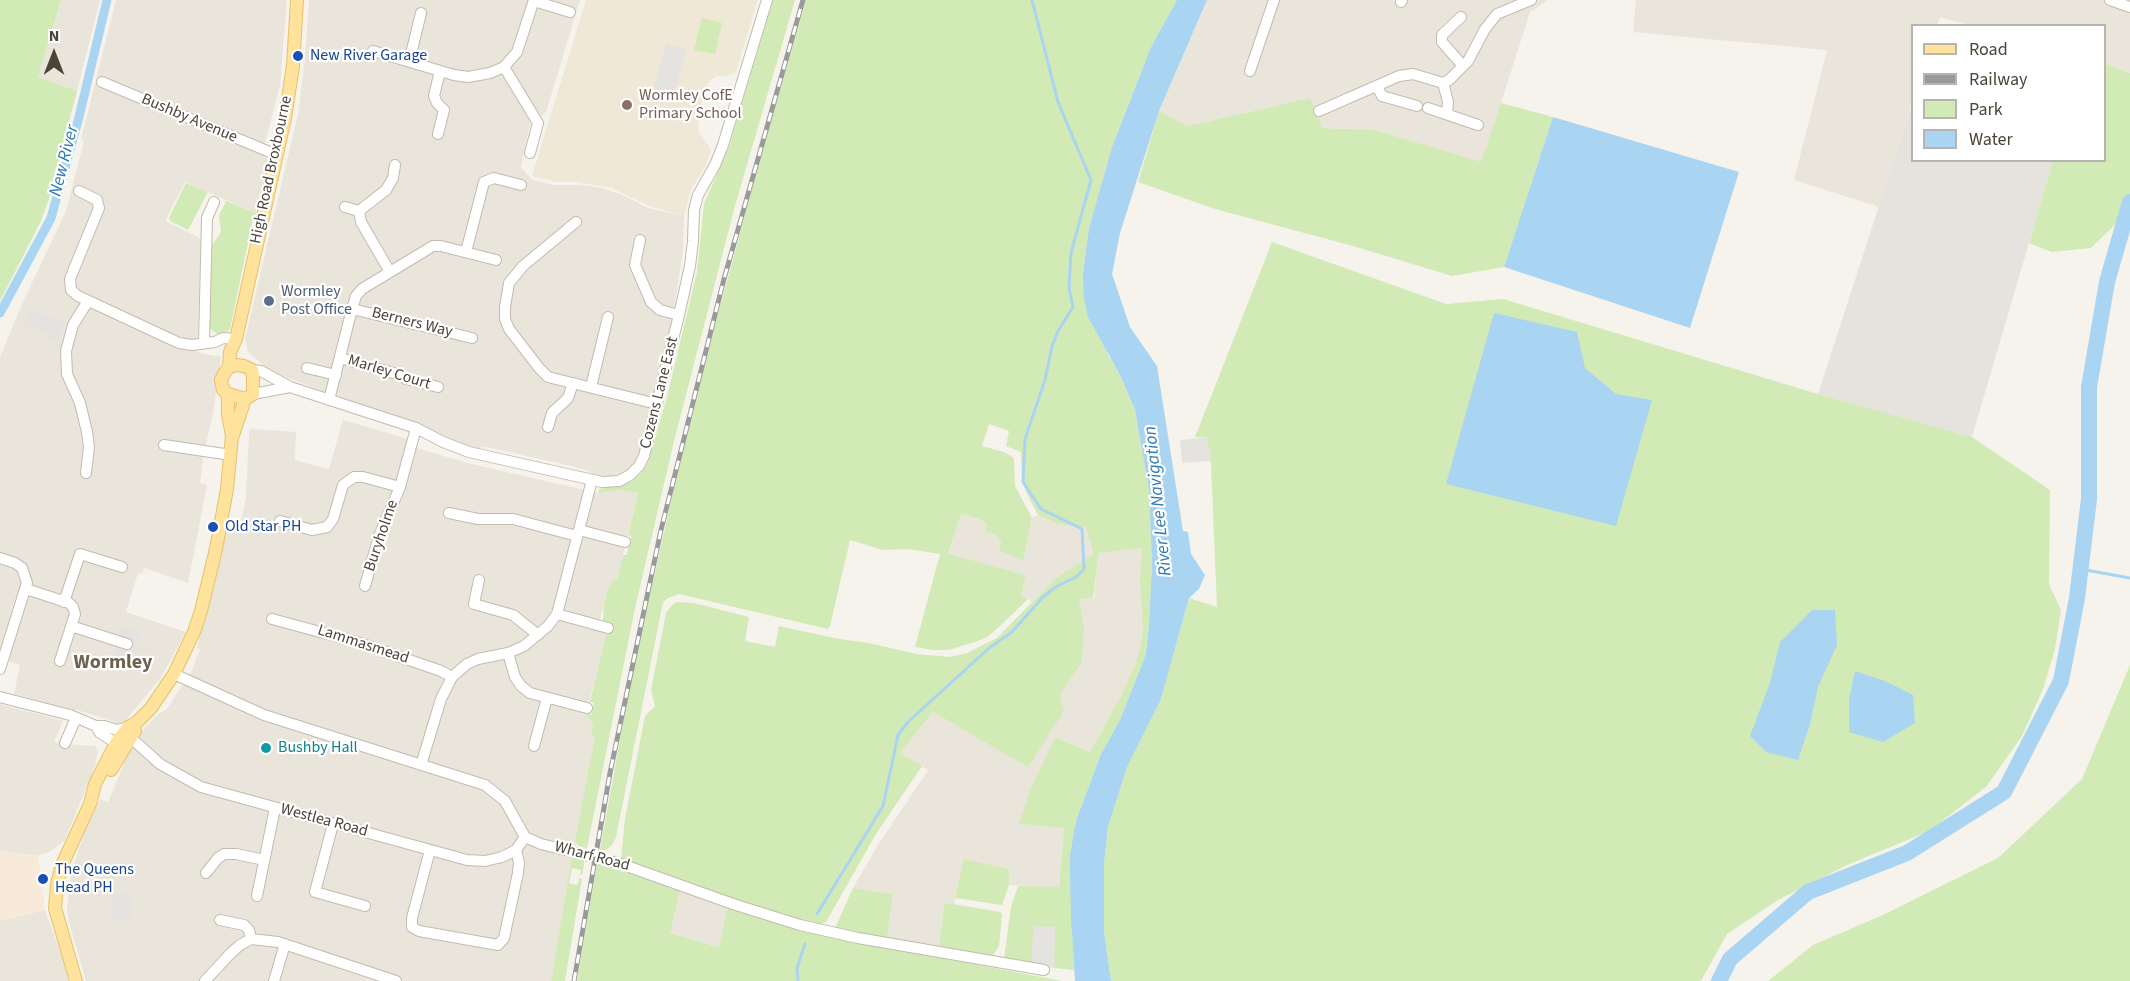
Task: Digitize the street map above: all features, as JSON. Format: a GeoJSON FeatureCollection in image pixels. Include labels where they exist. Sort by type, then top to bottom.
{"type":"FeatureCollection","features":[{"type":"Feature","properties":{"kind":"main road","name":"High Road Broxbourne"},"geometry":{"type":"LineString","coordinates":[[229,367],[230,352],[236,339],[277,155],[293,66],[297,0]]}},
{"type":"Feature","properties":{"kind":"main road","name":"High Road Broxbourne"},"geometry":{"type":"LineString","coordinates":[[236,339],[248,368]]}},
{"type":"Feature","properties":{"kind":"main road"},"geometry":{"type":"LineString","coordinates":[[232,436],[249,396],[254,381],[248,368],[229,367],[221,380],[223,390],[228,394],[249,396]]}},
{"type":"Feature","properties":{"kind":"main road"},"geometry":{"type":"LineString","coordinates":[[76,981],[60,928],[55,900],[62,865],[90,804],[95,784],[116,743],[151,708],[174,674],[185,654],[201,611],[221,522],[231,455],[232,436],[228,414],[228,394]]}},
{"type":"Feature","properties":{"kind":"main road"},"geometry":{"type":"LineString","coordinates":[[90,804],[96,798],[132,729]]}},
{"type":"Feature","properties":{"kind":"street","name":"Cozens Lane East"},"geometry":{"type":"LineString","coordinates":[[248,368],[261,371],[290,387],[416,428],[442,442],[469,452],[592,480],[619,481],[630,475],[639,466],[679,315],[690,266],[694,210],[698,195],[723,145],[767,0]]}},
{"type":"Feature","properties":{"kind":"street"},"geometry":{"type":"LineString","coordinates":[[1250,71],[1274,0]]}},
{"type":"Feature","properties":{"kind":"street"},"geometry":{"type":"LineString","coordinates":[[1319,111],[1399,76],[1413,74],[1443,83],[1449,80],[1468,61],[1485,29],[1497,14],[1531,0]]}},
{"type":"Feature","properties":{"kind":"street"},"geometry":{"type":"LineString","coordinates":[[2110,0],[2130,7]]}},
{"type":"Feature","properties":{"kind":"street"},"geometry":{"type":"LineString","coordinates":[[373,51],[440,71],[468,77],[480,76],[504,67],[513,58],[520,47],[534,1],[570,12]]}},
{"type":"Feature","properties":{"kind":"street"},"geometry":{"type":"LineString","coordinates":[[409,62],[421,13]]}},
{"type":"Feature","properties":{"kind":"street"},"geometry":{"type":"LineString","coordinates":[[1461,17],[1442,35],[1442,42],[1463,66]]}},
{"type":"Feature","properties":{"kind":"street"},"geometry":{"type":"LineString","coordinates":[[504,67],[538,123],[530,153]]}},
{"type":"Feature","properties":{"kind":"street"},"geometry":{"type":"LineString","coordinates":[[438,134],[444,110],[436,103],[434,96],[440,71]]}},
{"type":"Feature","properties":{"kind":"street","name":"Bushby Avenue"},"geometry":{"type":"LineString","coordinates":[[102,82],[277,155]]}},
{"type":"Feature","properties":{"kind":"street"},"geometry":{"type":"LineString","coordinates":[[1443,83],[1448,102],[1447,114]]}},
{"type":"Feature","properties":{"kind":"street"},"geometry":{"type":"LineString","coordinates":[[1377,86],[1382,96],[1478,124]]}},
{"type":"Feature","properties":{"kind":"street"},"geometry":{"type":"LineString","coordinates":[[359,211],[386,190],[393,178],[395,165]]}},
{"type":"Feature","properties":{"kind":"street"},"geometry":{"type":"LineString","coordinates":[[466,252],[484,182],[494,178],[521,184]]}},
{"type":"Feature","properties":{"kind":"street"},"geometry":{"type":"LineString","coordinates":[[79,190],[97,200],[99,208],[70,279],[71,290],[179,343],[192,345],[223,338],[236,339]]}},
{"type":"Feature","properties":{"kind":"street"},"geometry":{"type":"LineString","coordinates":[[209,342],[207,218],[214,202]]}},
{"type":"Feature","properties":{"kind":"street"},"geometry":{"type":"LineString","coordinates":[[345,207],[359,211]]}},
{"type":"Feature","properties":{"kind":"street"},"geometry":{"type":"LineString","coordinates":[[359,211],[361,222],[390,272]]}},
{"type":"Feature","properties":{"kind":"street"},"geometry":{"type":"LineString","coordinates":[[576,222],[516,274],[509,283],[505,308],[505,319],[509,329],[548,377],[657,404]]}},
{"type":"Feature","properties":{"kind":"street"},"geometry":{"type":"LineString","coordinates":[[640,240],[635,265],[651,302],[660,310],[679,315]]}},
{"type":"Feature","properties":{"kind":"street","name":"Berners Way"},"geometry":{"type":"LineString","coordinates":[[329,400],[352,309],[356,296],[362,289],[433,246],[496,260]]}},
{"type":"Feature","properties":{"kind":"street"},"geometry":{"type":"LineString","coordinates":[[86,473],[89,447],[87,432],[80,403],[67,374],[66,351],[74,325],[88,300]]}},
{"type":"Feature","properties":{"kind":"street","name":"Berners Way"},"geometry":{"type":"LineString","coordinates":[[352,309],[471,338]]}},
{"type":"Feature","properties":{"kind":"street"},"geometry":{"type":"LineString","coordinates":[[591,387],[609,317]]}},
{"type":"Feature","properties":{"kind":"street"},"geometry":{"type":"LineString","coordinates":[[209,342],[230,352]]}},
{"type":"Feature","properties":{"kind":"street","name":"Marley Court"},"geometry":{"type":"LineString","coordinates":[[340,358],[438,387]]}},
{"type":"Feature","properties":{"kind":"street"},"geometry":{"type":"LineString","coordinates":[[307,368],[336,375]]}},
{"type":"Feature","properties":{"kind":"street"},"geometry":{"type":"LineString","coordinates":[[548,427],[552,413],[568,398],[573,383]]}},
{"type":"Feature","properties":{"kind":"street","name":"Cozens Lane East"},"geometry":{"type":"LineString","coordinates":[[249,396],[290,387]]}},
{"type":"Feature","properties":{"kind":"street","name":"Buryholme"},"geometry":{"type":"LineString","coordinates":[[365,586],[379,536],[400,487],[416,428]]}},
{"type":"Feature","properties":{"kind":"street"},"geometry":{"type":"LineString","coordinates":[[164,445],[231,455]]}},
{"type":"Feature","properties":{"kind":"street","name":"Buryholme"},"geometry":{"type":"LineString","coordinates":[[280,521],[312,530],[327,527],[333,519],[343,485],[354,477],[363,477],[400,487]]}},
{"type":"Feature","properties":{"kind":"street"},"geometry":{"type":"LineString","coordinates":[[421,765],[441,699],[452,677],[466,664],[525,646],[557,614],[592,480]]}},
{"type":"Feature","properties":{"kind":"street"},"geometry":{"type":"LineString","coordinates":[[449,513],[478,519],[513,519],[625,542]]}},
{"type":"Feature","properties":{"kind":"street"},"geometry":{"type":"LineString","coordinates":[[64,602],[80,554],[122,567]]}},
{"type":"Feature","properties":{"kind":"street"},"geometry":{"type":"LineString","coordinates":[[0,558],[15,562],[22,568],[26,579],[26,589],[0,669]]}},
{"type":"Feature","properties":{"kind":"street"},"geometry":{"type":"LineString","coordinates":[[479,580],[474,604],[513,615],[538,635]]}},
{"type":"Feature","properties":{"kind":"street"},"geometry":{"type":"LineString","coordinates":[[26,589],[73,607],[75,614],[60,661]]}},
{"type":"Feature","properties":{"kind":"street"},"geometry":{"type":"LineString","coordinates":[[557,614],[608,628]]}},
{"type":"Feature","properties":{"kind":"street","name":"Lammasmead"},"geometry":{"type":"LineString","coordinates":[[272,619],[357,642],[441,671],[452,677]]}},
{"type":"Feature","properties":{"kind":"street"},"geometry":{"type":"LineString","coordinates":[[71,626],[127,644]]}},
{"type":"Feature","properties":{"kind":"street"},"geometry":{"type":"LineString","coordinates":[[508,653],[515,677],[530,693],[587,708]]}},
{"type":"Feature","properties":{"kind":"street"},"geometry":{"type":"LineString","coordinates":[[174,674],[264,715],[477,782],[492,790],[509,806],[525,837],[516,850],[519,863],[518,873],[504,938],[498,945],[418,931],[412,927],[412,918],[430,850]]}},
{"type":"Feature","properties":{"kind":"street"},"geometry":{"type":"LineString","coordinates":[[534,746],[547,698]]}},
{"type":"Feature","properties":{"kind":"street"},"geometry":{"type":"LineString","coordinates":[[0,699],[76,718],[96,726],[117,730],[132,729]]}},
{"type":"Feature","properties":{"kind":"street"},"geometry":{"type":"LineString","coordinates":[[65,743],[76,718]]}},
{"type":"Feature","properties":{"kind":"street"},"geometry":{"type":"LineString","coordinates":[[96,726],[100,733],[116,743]]}},
{"type":"Feature","properties":{"kind":"street","name":"Westlea Road"},"geometry":{"type":"LineString","coordinates":[[132,729],[160,764],[189,781],[224,795],[467,860],[484,861],[502,857],[516,850]]}},
{"type":"Feature","properties":{"kind":"street"},"geometry":{"type":"LineString","coordinates":[[257,896],[275,808]]}},
{"type":"Feature","properties":{"kind":"street"},"geometry":{"type":"LineString","coordinates":[[333,824],[315,892],[365,906]]}},
{"type":"Feature","properties":{"kind":"street","name":"Wharf Road"},"geometry":{"type":"LineString","coordinates":[[525,837],[541,844],[621,864],[800,925],[858,938],[1044,970]]}},
{"type":"Feature","properties":{"kind":"street"},"geometry":{"type":"LineString","coordinates":[[206,873],[224,854],[264,860]]}},
{"type":"Feature","properties":{"kind":"street"},"geometry":{"type":"LineString","coordinates":[[220,920],[244,925],[249,930],[251,939]]}},
{"type":"Feature","properties":{"kind":"street"},"geometry":{"type":"LineString","coordinates":[[205,981],[240,945],[251,939],[264,939],[285,944],[381,978],[396,981]]}},
{"type":"Feature","properties":{"kind":"street"},"geometry":{"type":"LineString","coordinates":[[274,981],[285,944]]}},
{"type":"Feature","properties":{"kind":"shaded area"},"geometry":{"type":"Polygon","coordinates":[[[61,0],[100,0],[77,91],[38,77],[61,0]]]}},
{"type":"Feature","properties":{"kind":"shaded area"},"geometry":{"type":"Polygon","coordinates":[[[116,0],[287,0],[280,85],[262,155],[269,159],[256,213],[185,182],[166,219],[167,222],[198,237],[201,241],[197,352],[221,357],[200,483],[207,485],[188,583],[145,568],[142,574],[138,573],[126,612],[186,632],[160,679],[124,722],[118,723],[14,694],[20,665],[0,659],[0,357],[66,211],[84,141],[81,139],[116,0]]]}},
{"type":"Feature","properties":{"kind":"shaded area"},"geometry":{"type":"Polygon","coordinates":[[[309,0],[580,0],[546,112],[530,124],[521,167],[531,179],[553,185],[602,188],[625,196],[648,208],[684,216],[683,251],[671,328],[639,456],[627,472],[605,478],[592,475],[590,471],[559,463],[481,446],[480,450],[464,446],[414,421],[348,401],[281,375],[265,367],[248,352],[245,339],[298,114],[309,0]]]}},
{"type":"Feature","properties":{"kind":"shaded area","name":"Wormley CofE Primary School"},"geometry":{"type":"Polygon","coordinates":[[[586,0],[758,0],[736,72],[728,76],[716,76],[709,82],[700,108],[698,131],[711,149],[706,165],[691,190],[684,216],[649,206],[612,188],[576,182],[556,182],[532,176],[586,0]]]}},
{"type":"Feature","properties":{"kind":"shaded area"},"geometry":{"type":"Polygon","coordinates":[[[1207,0],[1548,0],[1530,12],[1482,163],[1375,130],[1322,128],[1310,98],[1188,126],[1159,111],[1207,0]]]}},
{"type":"Feature","properties":{"kind":"shaded area"},"geometry":{"type":"Polygon","coordinates":[[[1636,0],[2130,0],[2130,73],[2106,64],[2106,24],[1966,24],[1940,17],[1937,24],[1911,24],[1911,105],[1879,207],[1794,180],[1827,50],[1633,32],[1636,0]]]}},
{"type":"Feature","properties":{"kind":"shaded area"},"geometry":{"type":"Polygon","coordinates":[[[666,43],[687,49],[672,101],[665,100],[663,105],[647,101],[649,92],[652,93],[666,43]]]}},
{"type":"Feature","properties":{"kind":"shaded area"},"geometry":{"type":"Polygon","coordinates":[[[1911,107],[1911,162],[2053,162],[1972,437],[1818,394],[1911,107]]]}},
{"type":"Feature","properties":{"kind":"shaded area"},"geometry":{"type":"Polygon","coordinates":[[[30,309],[65,322],[58,343],[45,339],[47,333],[24,325],[30,309]]]}},
{"type":"Feature","properties":{"kind":"shaded area"},"geometry":{"type":"Polygon","coordinates":[[[343,420],[405,438],[417,448],[467,463],[599,493],[620,490],[638,492],[617,580],[607,593],[597,630],[608,633],[586,713],[593,725],[591,735],[595,737],[551,981],[86,981],[69,922],[67,907],[71,874],[84,834],[100,799],[108,802],[124,764],[121,761],[139,734],[159,713],[166,710],[191,672],[200,649],[197,648],[227,530],[239,532],[246,497],[249,431],[251,429],[296,432],[295,460],[329,469],[343,420]]]}},
{"type":"Feature","properties":{"kind":"shaded area"},"geometry":{"type":"Polygon","coordinates":[[[1207,437],[1211,461],[1182,463],[1180,440],[1207,437]]]}},
{"type":"Feature","properties":{"kind":"shaded area"},"geometry":{"type":"Polygon","coordinates":[[[961,514],[987,524],[990,533],[997,536],[1001,542],[999,551],[1022,559],[1032,518],[1038,515],[1058,524],[1086,528],[1095,554],[1057,577],[1031,603],[1029,598],[1021,596],[1026,575],[948,555],[961,514]]]}},
{"type":"Feature","properties":{"kind":"shaded area"},"geometry":{"type":"Polygon","coordinates":[[[1142,548],[1143,627],[1140,649],[1134,667],[1090,752],[1057,737],[1020,824],[1064,828],[1059,888],[1009,885],[1009,869],[965,860],[954,905],[947,903],[944,905],[939,947],[887,938],[893,894],[853,888],[876,848],[928,770],[899,754],[933,712],[1028,766],[1060,695],[1082,662],[1084,627],[1079,599],[1094,597],[1099,553],[1142,548]]]}},
{"type":"Feature","properties":{"kind":"shaded area"},"geometry":{"type":"Polygon","coordinates":[[[121,626],[141,632],[132,663],[112,657],[121,626]]]}},
{"type":"Feature","properties":{"kind":"shaded area"},"geometry":{"type":"Polygon","coordinates":[[[0,704],[63,721],[54,742],[95,746],[98,751],[95,766],[65,840],[51,851],[38,856],[0,851],[0,704]]]}},
{"type":"Feature","properties":{"kind":"shaded area"},"geometry":{"type":"Polygon","coordinates":[[[0,851],[38,856],[45,910],[0,921],[0,851]]]}},
{"type":"Feature","properties":{"kind":"shaded area"},"geometry":{"type":"Polygon","coordinates":[[[680,891],[728,907],[720,947],[670,933],[680,891]]]}},
{"type":"Feature","properties":{"kind":"shaded area"},"geometry":{"type":"Polygon","coordinates":[[[111,893],[132,894],[132,922],[111,921],[111,893]]]}},
{"type":"Feature","properties":{"kind":"shaded area"},"geometry":{"type":"Polygon","coordinates":[[[45,910],[64,962],[68,981],[0,981],[0,921],[45,910]]]}},
{"type":"Feature","properties":{"kind":"shaded area"},"geometry":{"type":"Polygon","coordinates":[[[1033,926],[1055,927],[1054,968],[1032,964],[1033,926]]]}},
{"type":"Feature","properties":{"kind":"green space"},"geometry":{"type":"Polygon","coordinates":[[[0,0],[61,0],[38,77],[77,91],[49,199],[41,221],[0,301],[0,0]]]}},
{"type":"Feature","properties":{"kind":"green space"},"geometry":{"type":"Polygon","coordinates":[[[773,0],[795,0],[735,206],[675,437],[635,608],[587,848],[578,846],[575,841],[595,737],[591,735],[593,725],[586,713],[591,715],[594,703],[590,702],[605,640],[610,633],[612,623],[603,620],[604,605],[613,579],[617,580],[623,555],[627,555],[631,536],[628,535],[638,493],[620,490],[599,493],[598,490],[605,487],[619,487],[632,481],[641,474],[648,463],[667,397],[697,272],[704,204],[729,147],[773,0]]]}},
{"type":"Feature","properties":{"kind":"green space"},"geometry":{"type":"Polygon","coordinates":[[[806,0],[1177,0],[1151,47],[1112,147],[1089,228],[1083,273],[1108,355],[1121,377],[1135,410],[1149,490],[1152,563],[1146,654],[1120,720],[1101,754],[1074,831],[1070,855],[1070,876],[1074,970],[1054,968],[1055,927],[1032,964],[1004,959],[1011,907],[1018,886],[1059,887],[1064,828],[1019,824],[1030,790],[1056,737],[1090,752],[1122,694],[1140,649],[1143,627],[1140,580],[1142,548],[1099,553],[1093,597],[1079,599],[1084,627],[1082,662],[1060,695],[1064,711],[1028,767],[933,712],[900,753],[922,766],[876,834],[826,922],[821,924],[758,910],[621,859],[625,818],[645,716],[655,706],[651,690],[666,613],[673,604],[694,603],[749,617],[745,641],[775,647],[779,626],[917,654],[950,657],[967,653],[997,638],[1057,577],[1094,554],[1086,528],[1058,524],[1038,515],[1022,479],[1021,452],[1006,446],[1009,431],[989,424],[982,446],[1004,452],[1014,458],[1015,486],[1032,518],[1023,560],[999,551],[1001,542],[997,536],[985,531],[987,524],[961,514],[948,554],[1026,575],[1021,596],[1029,598],[999,627],[978,641],[949,650],[915,647],[940,554],[908,549],[883,550],[850,540],[828,629],[679,594],[668,598],[663,602],[616,837],[606,850],[600,850],[631,679],[677,475],[705,362],[806,0]]]}},
{"type":"Feature","properties":{"kind":"green space"},"geometry":{"type":"Polygon","coordinates":[[[702,18],[722,23],[715,54],[694,50],[702,18]]]}},
{"type":"Feature","properties":{"kind":"green space"},"geometry":{"type":"Polygon","coordinates":[[[2106,64],[2130,73],[2130,210],[2091,248],[2052,252],[2029,243],[2053,162],[2106,162],[2106,64]]]}},
{"type":"Feature","properties":{"kind":"green space"},"geometry":{"type":"Polygon","coordinates":[[[1310,98],[1322,128],[1375,130],[1481,162],[1501,103],[1553,117],[1504,267],[1452,276],[1353,246],[1215,209],[1138,182],[1159,111],[1188,126],[1310,98]]]}},
{"type":"Feature","properties":{"kind":"green space"},"geometry":{"type":"Polygon","coordinates":[[[186,183],[208,192],[188,230],[170,221],[169,218],[186,183]]]}},
{"type":"Feature","properties":{"kind":"green space"},"geometry":{"type":"Polygon","coordinates":[[[226,201],[256,213],[230,329],[219,335],[209,328],[211,247],[221,232],[219,216],[226,201]]]}},
{"type":"Feature","properties":{"kind":"green space"},"geometry":{"type":"Polygon","coordinates":[[[1272,242],[1446,304],[1503,299],[1818,394],[1972,437],[2050,490],[2049,584],[2061,610],[2055,649],[2043,689],[2022,736],[1986,787],[1929,831],[1847,865],[1778,900],[1727,934],[1701,981],[1111,981],[1104,931],[1104,864],[1108,827],[1127,767],[1161,699],[1189,598],[1217,607],[1211,464],[1207,437],[1195,437],[1272,242]]]}},
{"type":"Feature","properties":{"kind":"green space"},"geometry":{"type":"Polygon","coordinates":[[[2130,665],[2130,981],[1768,981],[1813,945],[1883,915],[1998,858],[2082,779],[2130,665]]]}},
{"type":"Feature","properties":{"kind":"green space"},"geometry":{"type":"Polygon","coordinates":[[[572,858],[584,860],[584,865],[582,875],[580,875],[581,870],[572,868],[569,883],[578,885],[579,878],[582,879],[565,981],[551,981],[572,858]]]}},
{"type":"Feature","properties":{"kind":"green space"},"geometry":{"type":"Polygon","coordinates":[[[964,859],[1009,869],[1009,885],[1002,905],[955,898],[964,859]]]}},
{"type":"Feature","properties":{"kind":"green space"},"geometry":{"type":"Polygon","coordinates":[[[597,864],[680,891],[670,933],[719,947],[728,907],[786,926],[827,936],[1062,981],[577,981],[597,864]]]}},
{"type":"Feature","properties":{"kind":"green space"},"geometry":{"type":"Polygon","coordinates":[[[853,888],[893,894],[887,938],[835,928],[853,888]]]}},
{"type":"Feature","properties":{"kind":"green space"},"geometry":{"type":"Polygon","coordinates":[[[947,903],[1002,914],[999,946],[992,957],[939,947],[944,905],[947,903]]]}},
{"type":"Feature","properties":{"kind":"water","name":"River Lee Navigation"},"geometry":{"type":"Polygon","coordinates":[[[1177,0],[1207,0],[1159,111],[1120,233],[1112,274],[1130,327],[1157,366],[1183,531],[1188,532],[1191,554],[1205,575],[1199,589],[1189,598],[1161,699],[1127,767],[1108,827],[1104,864],[1104,931],[1111,981],[1075,981],[1070,876],[1070,855],[1074,831],[1101,754],[1120,720],[1146,654],[1152,563],[1149,490],[1135,410],[1121,377],[1088,317],[1084,298],[1083,273],[1089,228],[1112,147],[1151,47],[1177,0]]]}},
{"type":"Feature","properties":{"kind":"water"},"geometry":{"type":"Polygon","coordinates":[[[1553,117],[1739,172],[1690,328],[1504,267],[1553,117]]]}},
{"type":"Feature","properties":{"kind":"water"},"geometry":{"type":"Polygon","coordinates":[[[1494,313],[1577,332],[1585,368],[1616,394],[1652,400],[1616,526],[1446,484],[1494,313]]]}},
{"type":"Feature","properties":{"kind":"water"},"geometry":{"type":"Polygon","coordinates":[[[1812,610],[1835,610],[1837,645],[1818,687],[1810,724],[1798,760],[1766,752],[1750,736],[1770,683],[1780,642],[1812,610]]]}},
{"type":"Feature","properties":{"kind":"water"},"geometry":{"type":"Polygon","coordinates":[[[1855,671],[1885,681],[1913,695],[1915,723],[1883,742],[1849,732],[1849,699],[1855,671]]]}},
{"type":"Feature","properties":{"kind":"waterway","name":"New River"},"geometry":{"type":"LineString","coordinates":[[0,313],[51,218],[79,117],[107,0]]}},
{"type":"Feature","properties":{"kind":"waterway"},"geometry":{"type":"LineString","coordinates":[[817,914],[883,806],[898,735],[908,722],[988,649],[1012,632],[1043,597],[1057,586],[1076,577],[1084,569],[1082,529],[1041,509],[1023,482],[1025,439],[1045,380],[1052,346],[1058,331],[1073,307],[1069,288],[1071,253],[1091,180],[1058,102],[1032,0]]}},
{"type":"Feature","properties":{"kind":"waterway"},"geometry":{"type":"LineString","coordinates":[[1719,981],[1730,959],[1808,892],[1907,853],[2004,792],[2061,681],[2077,598],[2089,499],[2089,387],[2107,282],[2130,202]]}},
{"type":"Feature","properties":{"kind":"waterway"},"geometry":{"type":"LineString","coordinates":[[2080,569],[2130,578]]}},
{"type":"Feature","properties":{"kind":"waterway"},"geometry":{"type":"LineString","coordinates":[[798,981],[797,968],[805,944]]}},
{"type":"Feature","properties":{"kind":"railway"},"geometry":{"type":"LineString","coordinates":[[574,981],[610,773],[661,530],[724,279],[803,0]]}},
{"type":"Feature","properties":{"kind":"place","name":"New River Garage"},"geometry":{"type":"Point","coordinates":[298,56]}},
{"type":"Feature","properties":{"kind":"place","name":"Wormley CofE Primary School"},"geometry":{"type":"Point","coordinates":[627,105]}},
{"type":"Feature","properties":{"kind":"place","name":"Wormley Post Office"},"geometry":{"type":"Point","coordinates":[269,301]}},
{"type":"Feature","properties":{"kind":"place","name":"Old Star PH"},"geometry":{"type":"Point","coordinates":[213,527]}},
{"type":"Feature","properties":{"kind":"place","name":"Bushby Hall"},"geometry":{"type":"Point","coordinates":[266,748]}},
{"type":"Feature","properties":{"kind":"place","name":"The Queens Head PH"},"geometry":{"type":"Point","coordinates":[43,879]}},
{"type":"Feature","properties":{"kind":"district","name":"Wormley"},"geometry":{"type":"Point","coordinates":[113,664]}}]}
